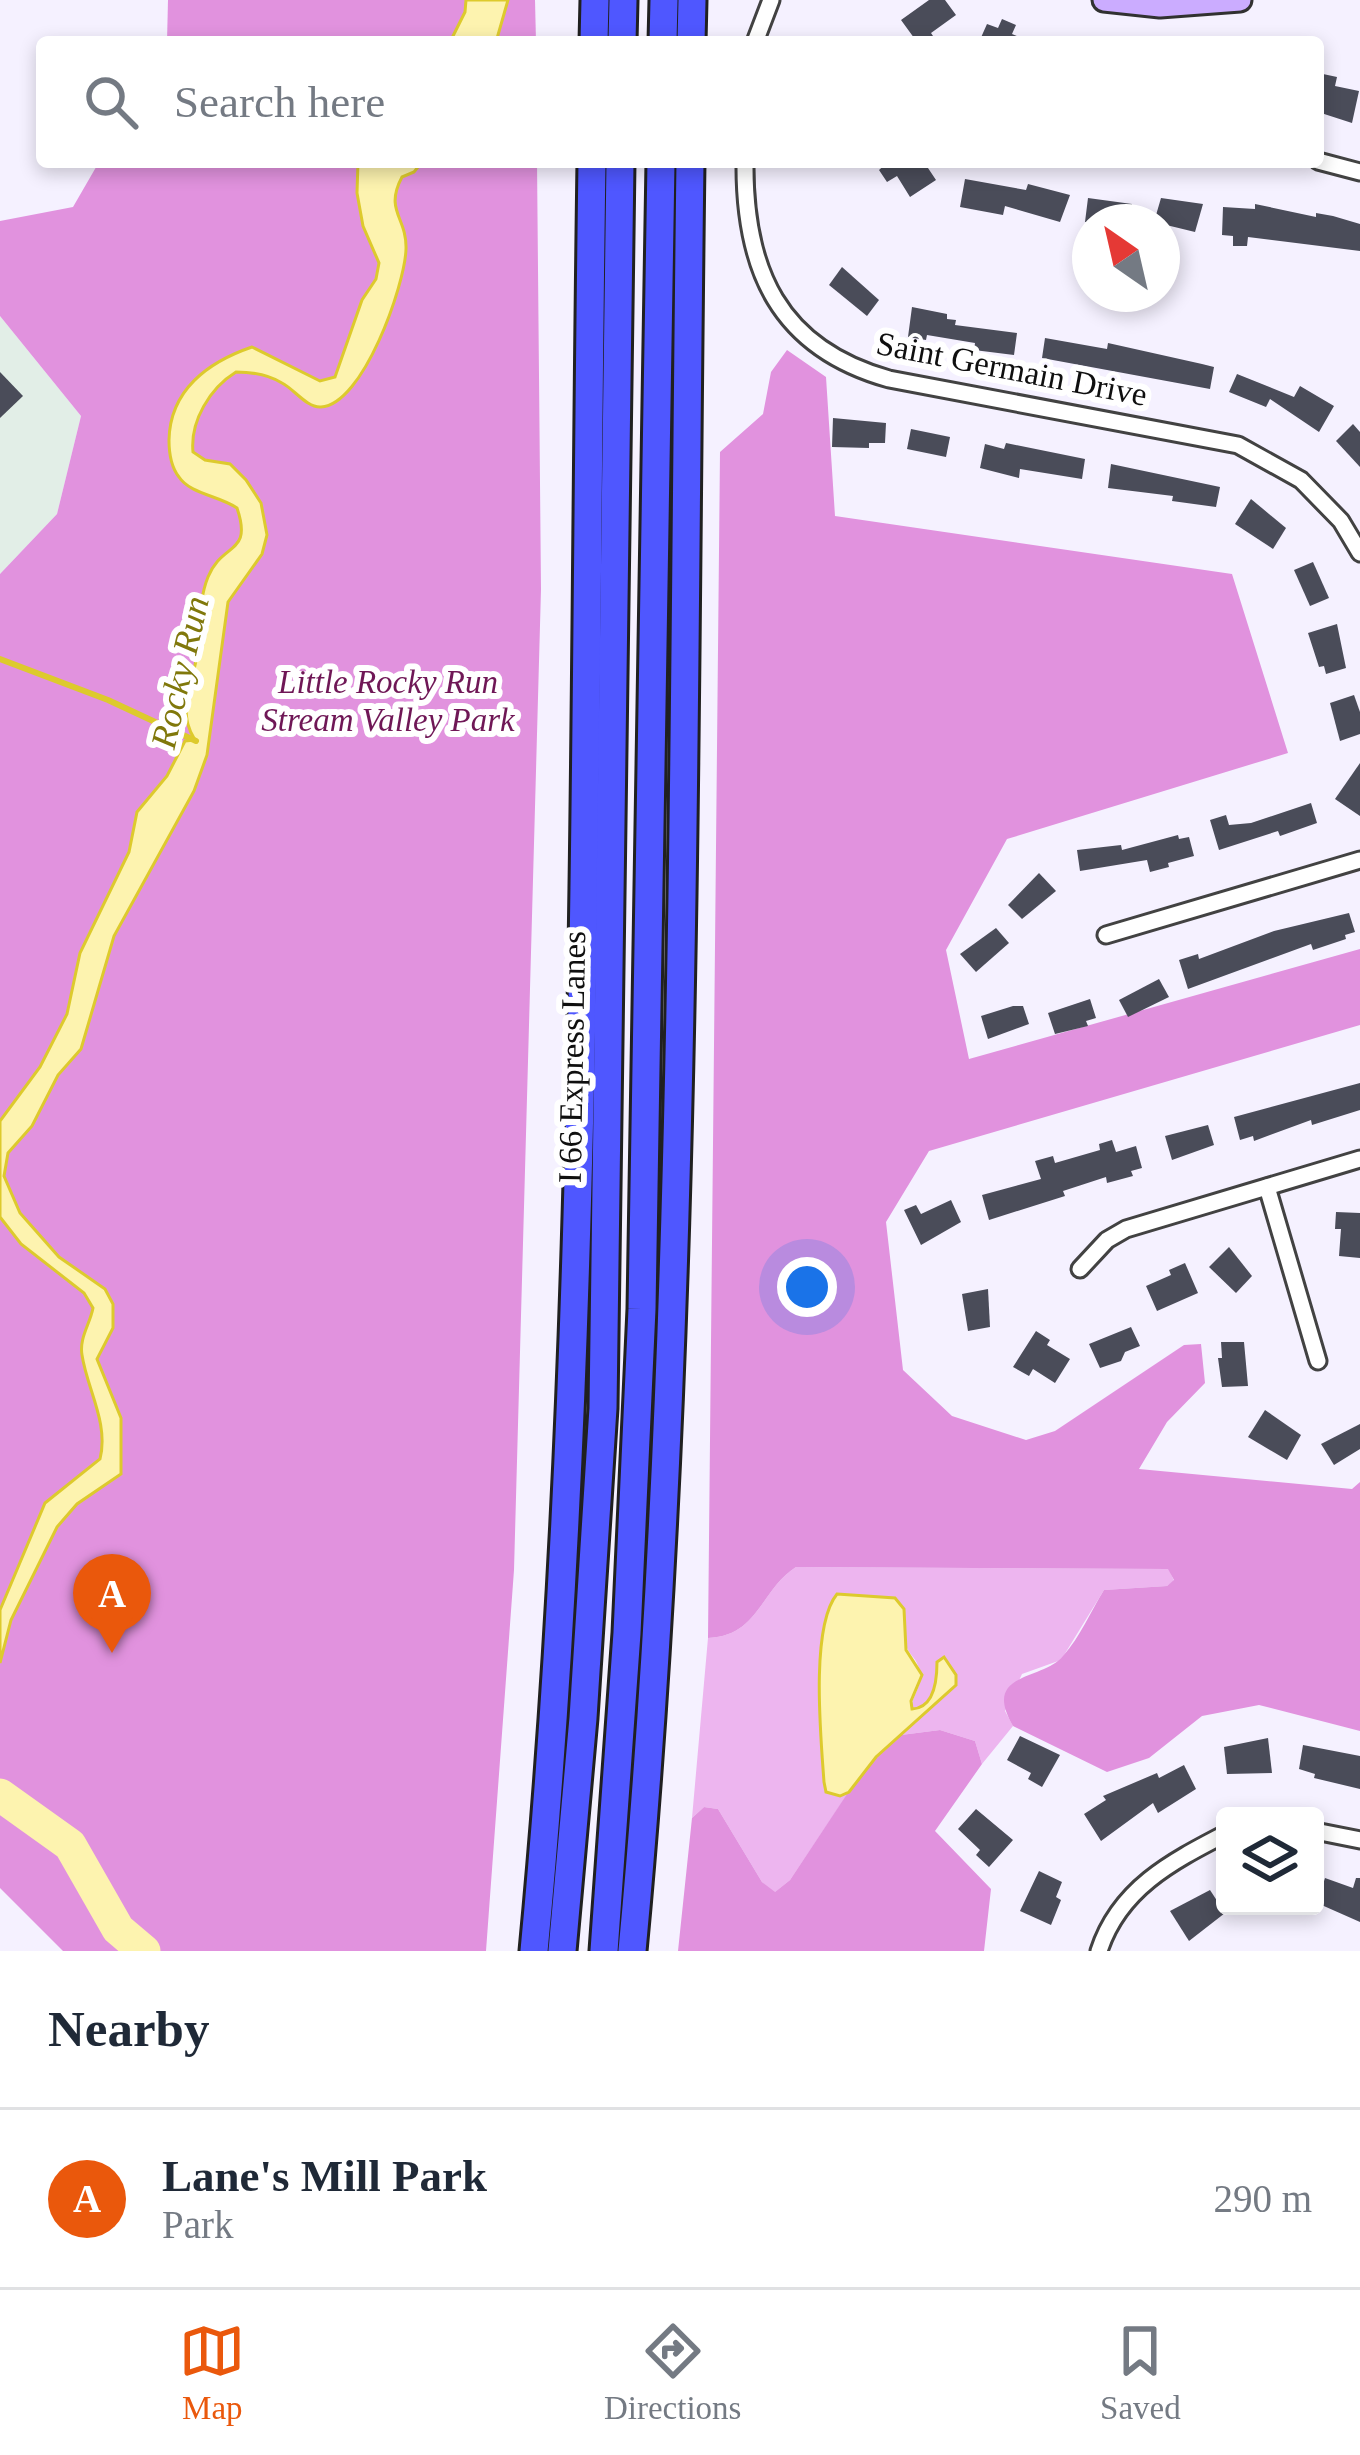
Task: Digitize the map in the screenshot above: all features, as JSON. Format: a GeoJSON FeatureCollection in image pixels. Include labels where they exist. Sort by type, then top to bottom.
{"type":"FeatureCollection","features":[{"type":"Feature","properties":{"kind":"highway"},"geometry":{"type":"LineString","coordinates":[[594,36],[595,0]]}},
{"type":"Feature","properties":{"kind":"highway"},"geometry":{"type":"LineString","coordinates":[[622,36],[623,0]]}},
{"type":"Feature","properties":{"kind":"highway"},"geometry":{"type":"LineString","coordinates":[[663,36],[664,0]]}},
{"type":"Feature","properties":{"kind":"highway"},"geometry":{"type":"LineString","coordinates":[[691,36],[692,0]]}},
{"type":"Feature","properties":{"kind":"highway"},"geometry":{"type":"LineString","coordinates":[[534,1951],[551,1755],[572,1366],[592,168]]}},
{"type":"Feature","properties":{"kind":"highway","name":"I 66 Express Lanes"},"geometry":{"type":"LineString","coordinates":[[562,1951],[603,1408],[620,168]]}},
{"type":"Feature","properties":{"kind":"highway"},"geometry":{"type":"LineString","coordinates":[[604,1951],[628,1610],[644,1244],[661,168]]}},
{"type":"Feature","properties":{"kind":"highway"},"geometry":{"type":"LineString","coordinates":[[632,1951],[652,1720],[672,1361],[689,168]]}},
{"type":"Feature","properties":{"kind":"street"},"geometry":{"type":"LineString","coordinates":[[757,36],[770,0]]}},
{"type":"Feature","properties":{"kind":"street"},"geometry":{"type":"LineString","coordinates":[[1104,0],[1160,6],[1240,0]]}},
{"type":"Feature","properties":{"kind":"street"},"geometry":{"type":"LineString","coordinates":[[1324,163],[1360,172]]}},
{"type":"Feature","properties":{"kind":"street","name":"Saint Germain Drive"},"geometry":{"type":"LineString","coordinates":[[746,168],[747,231],[762,275],[789,318],[837,358],[889,380],[1238,445],[1281,466],[1312,489],[1341,520],[1360,553]]}},
{"type":"Feature","properties":{"kind":"street"},"geometry":{"type":"LineString","coordinates":[[1106,935],[1360,860]]}},
{"type":"Feature","properties":{"kind":"street"},"geometry":{"type":"LineString","coordinates":[[1081,1269],[1107,1240],[1126,1229],[1360,1159]]}},
{"type":"Feature","properties":{"kind":"street"},"geometry":{"type":"LineString","coordinates":[[1267,1187],[1318,1361]]}},
{"type":"Feature","properties":{"kind":"street"},"geometry":{"type":"LineString","coordinates":[[1324,1833],[1360,1840]]}},
{"type":"Feature","properties":{"kind":"street"},"geometry":{"type":"LineString","coordinates":[[1099,1951],[1127,1898],[1162,1867],[1216,1839]]}},
{"type":"Feature","properties":{"kind":"shaded area"},"geometry":{"type":"Polygon","coordinates":[[[466,0],[508,0],[498,36],[453,36],[466,0]]]}},
{"type":"Feature","properties":{"kind":"shaded area","name":"Rocky Run"},"geometry":{"type":"Polygon","coordinates":[[[358,168],[417,168],[402,177],[395,198],[406,249],[398,289],[379,341],[352,387],[337,401],[316,407],[277,380],[236,372],[210,396],[198,417],[193,452],[205,460],[230,464],[246,480],[261,503],[267,535],[262,554],[228,602],[207,755],[194,791],[114,936],[81,1049],[58,1075],[32,1126],[8,1153],[4,1176],[20,1213],[59,1257],[105,1289],[113,1304],[113,1328],[97,1359],[121,1418],[121,1474],[77,1504],[57,1527],[11,1620],[0,1663],[0,1610],[45,1503],[100,1459],[102,1446],[100,1419],[81,1349],[93,1308],[84,1293],[21,1244],[0,1217],[0,1121],[40,1067],[67,1014],[80,953],[129,852],[137,812],[167,776],[185,741],[195,740],[186,700],[196,660],[202,596],[214,566],[239,541],[241,523],[237,508],[190,487],[176,473],[169,440],[176,406],[194,380],[252,347],[320,381],[335,377],[379,263],[363,226],[358,168]]]}},
{"type":"Feature","properties":{"kind":"shaded area"},"geometry":{"type":"Polygon","coordinates":[[[0,316],[81,416],[57,514],[0,574],[0,316]]]}},
{"type":"Feature","properties":{"kind":"shaded area"},"geometry":{"type":"Polygon","coordinates":[[[796,1567],[1169,1569],[1174,1581],[1167,1586],[1104,1590],[1061,1660],[1022,1674],[1005,1711],[1013,1726],[982,1764],[975,1741],[940,1730],[901,1735],[956,1685],[938,1662],[929,1698],[911,1709],[920,1673],[905,1639],[827,1612],[820,1721],[840,1796],[849,1792],[790,1880],[774,1893],[762,1882],[718,1809],[704,1807],[692,1818],[708,1638],[725,1635],[749,1621],[796,1567]]]}},
{"type":"Feature","properties":{"kind":"shaded area"},"geometry":{"type":"Polygon","coordinates":[[[837,1594],[895,1598],[904,1609],[906,1650],[922,1675],[912,1709],[930,1698],[937,1662],[944,1657],[956,1675],[956,1685],[840,1796],[826,1792],[824,1782],[819,1684],[823,1631],[837,1594]]]}},
{"type":"Feature","properties":{"kind":"green space"},"geometry":{"type":"Polygon","coordinates":[[[168,0],[535,0],[536,36],[167,36],[168,0]]]}},
{"type":"Feature","properties":{"kind":"green space","name":"Little Rocky Run Stream Valley Park"},"geometry":{"type":"Polygon","coordinates":[[[96,168],[537,168],[541,589],[514,1570],[486,1951],[63,1951],[0,1888],[0,574],[57,514],[81,416],[0,316],[0,221],[73,207],[96,168]]]}},
{"type":"Feature","properties":{"kind":"green space"},"geometry":{"type":"Polygon","coordinates":[[[787,350],[826,377],[835,516],[1232,574],[1288,753],[1007,839],[946,950],[969,1059],[1360,949],[1360,1025],[929,1151],[886,1222],[903,1370],[952,1416],[1026,1440],[1055,1431],[1184,1345],[1201,1344],[1205,1383],[1167,1422],[1139,1469],[1352,1489],[1360,1482],[1360,1731],[1259,1705],[1202,1716],[1149,1758],[1107,1772],[1013,1726],[1005,1708],[1009,1686],[1063,1656],[1104,1590],[1167,1586],[1174,1580],[1168,1569],[796,1567],[749,1621],[725,1635],[708,1638],[720,452],[763,414],[771,372],[787,350]]]}},
{"type":"Feature","properties":{"kind":"green space"},"geometry":{"type":"Polygon","coordinates":[[[940,1730],[975,1741],[982,1764],[935,1831],[991,1889],[984,1951],[678,1951],[692,1818],[704,1807],[718,1809],[762,1882],[775,1892],[790,1880],[876,1757],[901,1735],[940,1730]]]}},
{"type":"Feature","properties":{"kind":"building"},"geometry":{"type":"Polygon","coordinates":[[[929,0],[945,0],[956,15],[933,36],[913,36],[901,20],[929,0]]]}},
{"type":"Feature","properties":{"kind":"building"},"geometry":{"type":"Polygon","coordinates":[[[1002,19],[1016,25],[1012,34],[1017,36],[982,36],[987,24],[998,28],[1002,19]]]}},
{"type":"Feature","properties":{"kind":"building"},"geometry":{"type":"Polygon","coordinates":[[[1324,74],[1337,77],[1335,86],[1359,91],[1352,123],[1324,114],[1324,74]]]}},
{"type":"Feature","properties":{"kind":"building"},"geometry":{"type":"Polygon","coordinates":[[[928,168],[936,180],[910,197],[897,176],[887,182],[879,170],[928,168]]]}},
{"type":"Feature","properties":{"kind":"building"},"geometry":{"type":"Polygon","coordinates":[[[965,179],[1026,190],[1028,184],[1070,195],[1060,222],[1005,206],[1003,215],[960,207],[965,179]]]}},
{"type":"Feature","properties":{"kind":"building"},"geometry":{"type":"Polygon","coordinates":[[[1088,198],[1132,204],[1087,204],[1088,198]]]}},
{"type":"Feature","properties":{"kind":"building"},"geometry":{"type":"Polygon","coordinates":[[[1161,198],[1203,204],[1195,232],[1180,228],[1180,204],[1159,204],[1161,198]]]}},
{"type":"Feature","properties":{"kind":"building"},"geometry":{"type":"Polygon","coordinates":[[[1255,204],[1360,224],[1360,251],[1248,237],[1247,246],[1233,246],[1233,236],[1222,235],[1223,207],[1255,209],[1255,204]]]}},
{"type":"Feature","properties":{"kind":"building"},"geometry":{"type":"Polygon","coordinates":[[[842,267],[879,300],[867,316],[829,285],[842,267]]]}},
{"type":"Feature","properties":{"kind":"building"},"geometry":{"type":"Polygon","coordinates":[[[912,307],[947,314],[947,319],[956,320],[955,325],[1017,333],[1014,355],[974,350],[975,343],[927,335],[926,340],[908,337],[912,307]]]}},
{"type":"Feature","properties":{"kind":"building"},"geometry":{"type":"Polygon","coordinates":[[[1045,338],[1107,349],[1108,343],[1214,367],[1210,389],[1042,358],[1045,338]]]}},
{"type":"Feature","properties":{"kind":"building"},"geometry":{"type":"Polygon","coordinates":[[[0,372],[23,396],[0,418],[0,372]]]}},
{"type":"Feature","properties":{"kind":"building"},"geometry":{"type":"Polygon","coordinates":[[[1237,374],[1294,397],[1300,386],[1334,406],[1319,432],[1270,399],[1266,407],[1229,392],[1237,374]]]}},
{"type":"Feature","properties":{"kind":"building"},"geometry":{"type":"Polygon","coordinates":[[[833,418],[886,423],[885,443],[869,443],[869,448],[832,447],[833,418]]]}},
{"type":"Feature","properties":{"kind":"building"},"geometry":{"type":"Polygon","coordinates":[[[1353,424],[1360,432],[1360,467],[1336,441],[1353,424]]]}},
{"type":"Feature","properties":{"kind":"building"},"geometry":{"type":"Polygon","coordinates":[[[911,429],[950,437],[946,457],[907,449],[911,429]]]}},
{"type":"Feature","properties":{"kind":"building"},"geometry":{"type":"Polygon","coordinates":[[[1006,443],[1085,459],[1082,479],[1020,469],[1019,478],[980,468],[985,444],[1004,449],[1006,443]]]}},
{"type":"Feature","properties":{"kind":"building"},"geometry":{"type":"Polygon","coordinates":[[[1111,464],[1220,487],[1216,507],[1108,488],[1111,464]]]}},
{"type":"Feature","properties":{"kind":"building"},"geometry":{"type":"Polygon","coordinates":[[[1251,499],[1286,528],[1273,549],[1235,524],[1251,499]]]}},
{"type":"Feature","properties":{"kind":"building"},"geometry":{"type":"Polygon","coordinates":[[[1313,562],[1329,598],[1310,606],[1294,570],[1313,562]]]}},
{"type":"Feature","properties":{"kind":"building"},"geometry":{"type":"Polygon","coordinates":[[[1337,624],[1346,668],[1326,674],[1308,633],[1337,624]]]}},
{"type":"Feature","properties":{"kind":"building"},"geometry":{"type":"Polygon","coordinates":[[[1354,695],[1360,734],[1340,741],[1330,703],[1354,695]]]}},
{"type":"Feature","properties":{"kind":"building"},"geometry":{"type":"Polygon","coordinates":[[[1360,763],[1360,816],[1335,799],[1360,763]]]}},
{"type":"Feature","properties":{"kind":"building"},"geometry":{"type":"Polygon","coordinates":[[[1311,803],[1317,823],[1219,850],[1210,820],[1226,815],[1229,825],[1251,823],[1311,803]]]}},
{"type":"Feature","properties":{"kind":"building"},"geometry":{"type":"Polygon","coordinates":[[[1178,835],[1179,839],[1189,837],[1194,856],[1168,863],[1169,867],[1150,872],[1147,860],[1080,871],[1077,850],[1121,845],[1122,850],[1178,835]]]}},
{"type":"Feature","properties":{"kind":"building"},"geometry":{"type":"Polygon","coordinates":[[[1039,873],[1056,891],[1022,919],[1008,905],[1039,873]]]}},
{"type":"Feature","properties":{"kind":"building"},"geometry":{"type":"Polygon","coordinates":[[[1349,913],[1355,932],[1345,935],[1346,939],[1313,950],[1311,944],[1188,989],[1179,960],[1198,954],[1199,959],[1274,931],[1349,913]]]}},
{"type":"Feature","properties":{"kind":"building"},"geometry":{"type":"Polygon","coordinates":[[[996,928],[1009,943],[976,972],[960,954],[996,928]]]}},
{"type":"Feature","properties":{"kind":"building"},"geometry":{"type":"Polygon","coordinates":[[[1159,979],[1169,997],[1128,1017],[1119,1000],[1159,979]]]}},
{"type":"Feature","properties":{"kind":"building"},"geometry":{"type":"Polygon","coordinates":[[[1090,999],[1096,1018],[1086,1021],[1088,1026],[1055,1034],[1048,1013],[1090,999]]]}},
{"type":"Feature","properties":{"kind":"building"},"geometry":{"type":"Polygon","coordinates":[[[1023,1006],[1029,1024],[988,1039],[981,1016],[1023,1006]]]}},
{"type":"Feature","properties":{"kind":"building"},"geometry":{"type":"Polygon","coordinates":[[[1360,1083],[1360,1110],[1312,1125],[1311,1120],[1254,1141],[1253,1136],[1240,1140],[1234,1117],[1360,1083]]]}},
{"type":"Feature","properties":{"kind":"building"},"geometry":{"type":"Polygon","coordinates":[[[1208,1125],[1214,1145],[1172,1160],[1165,1136],[1208,1125]]]}},
{"type":"Feature","properties":{"kind":"building"},"geometry":{"type":"Polygon","coordinates":[[[1112,1140],[1116,1152],[1136,1146],[1142,1168],[1131,1171],[1133,1176],[1107,1183],[1106,1177],[1063,1191],[1065,1196],[989,1220],[982,1195],[1041,1179],[1035,1161],[1053,1156],[1055,1163],[1100,1150],[1099,1144],[1112,1140]]]}},
{"type":"Feature","properties":{"kind":"building"},"geometry":{"type":"Polygon","coordinates":[[[951,1200],[961,1222],[921,1245],[904,1210],[916,1205],[921,1214],[951,1200]]]}},
{"type":"Feature","properties":{"kind":"building"},"geometry":{"type":"Polygon","coordinates":[[[1336,1212],[1360,1213],[1360,1258],[1339,1256],[1341,1229],[1335,1229],[1336,1212]]]}},
{"type":"Feature","properties":{"kind":"building"},"geometry":{"type":"Polygon","coordinates":[[[1229,1247],[1252,1276],[1236,1293],[1209,1267],[1229,1247]]]}},
{"type":"Feature","properties":{"kind":"building"},"geometry":{"type":"Polygon","coordinates":[[[1185,1263],[1198,1293],[1157,1311],[1146,1286],[1185,1263]]]}},
{"type":"Feature","properties":{"kind":"building"},"geometry":{"type":"Polygon","coordinates":[[[988,1289],[990,1327],[968,1331],[962,1294],[988,1289]]]}},
{"type":"Feature","properties":{"kind":"building"},"geometry":{"type":"Polygon","coordinates":[[[1131,1327],[1140,1346],[1125,1352],[1121,1361],[1100,1368],[1089,1344],[1131,1327]]]}},
{"type":"Feature","properties":{"kind":"building"},"geometry":{"type":"Polygon","coordinates":[[[1036,1331],[1050,1340],[1047,1345],[1070,1359],[1055,1383],[1033,1369],[1029,1376],[1013,1367],[1036,1331]]]}},
{"type":"Feature","properties":{"kind":"building"},"geometry":{"type":"Polygon","coordinates":[[[1221,1342],[1244,1342],[1248,1386],[1222,1387],[1221,1342]]]}},
{"type":"Feature","properties":{"kind":"building"},"geometry":{"type":"Polygon","coordinates":[[[1265,1410],[1301,1435],[1287,1460],[1248,1437],[1265,1410]]]}},
{"type":"Feature","properties":{"kind":"building"},"geometry":{"type":"Polygon","coordinates":[[[1360,1424],[1360,1449],[1334,1465],[1321,1444],[1360,1424]]]}},
{"type":"Feature","properties":{"kind":"building"},"geometry":{"type":"Polygon","coordinates":[[[1020,1736],[1060,1755],[1042,1787],[1028,1779],[1031,1773],[1007,1760],[1020,1736]]]}},
{"type":"Feature","properties":{"kind":"building"},"geometry":{"type":"Polygon","coordinates":[[[1268,1738],[1272,1773],[1227,1774],[1224,1747],[1268,1738]]]}},
{"type":"Feature","properties":{"kind":"building"},"geometry":{"type":"Polygon","coordinates":[[[1303,1745],[1360,1756],[1360,1789],[1314,1778],[1315,1774],[1299,1769],[1303,1745]]]}},
{"type":"Feature","properties":{"kind":"building"},"geometry":{"type":"Polygon","coordinates":[[[1184,1765],[1196,1789],[1158,1813],[1153,1803],[1101,1841],[1084,1814],[1106,1800],[1103,1796],[1184,1765]]]}},
{"type":"Feature","properties":{"kind":"building"},"geometry":{"type":"Polygon","coordinates":[[[976,1809],[1013,1840],[989,1867],[976,1855],[980,1850],[958,1829],[976,1809]]]}},
{"type":"Feature","properties":{"kind":"building"},"geometry":{"type":"Polygon","coordinates":[[[1039,1871],[1062,1882],[1051,1925],[1020,1911],[1039,1871]]]}},
{"type":"Feature","properties":{"kind":"building"},"geometry":{"type":"Polygon","coordinates":[[[1360,1878],[1360,1922],[1324,1906],[1324,1881],[1353,1888],[1360,1878]]]}},
{"type":"Feature","properties":{"kind":"building"},"geometry":{"type":"Polygon","coordinates":[[[1210,1890],[1216,1899],[1216,1915],[1222,1915],[1189,1941],[1170,1911],[1210,1890]]]}},
{"type":"Feature","properties":{"kind":"waterway"},"geometry":{"type":"LineString","coordinates":[[0,659],[108,700],[196,741]]}},
{"type":"Feature","properties":{"kind":"waterway"},"geometry":{"type":"LineString","coordinates":[[0,1795],[70,1845],[118,1929],[144,1951]]}},
{"type":"Feature","properties":{"kind":"place","name":"Lane's Mill Park"},"geometry":{"type":"Point","coordinates":[112,1653]}}]}
